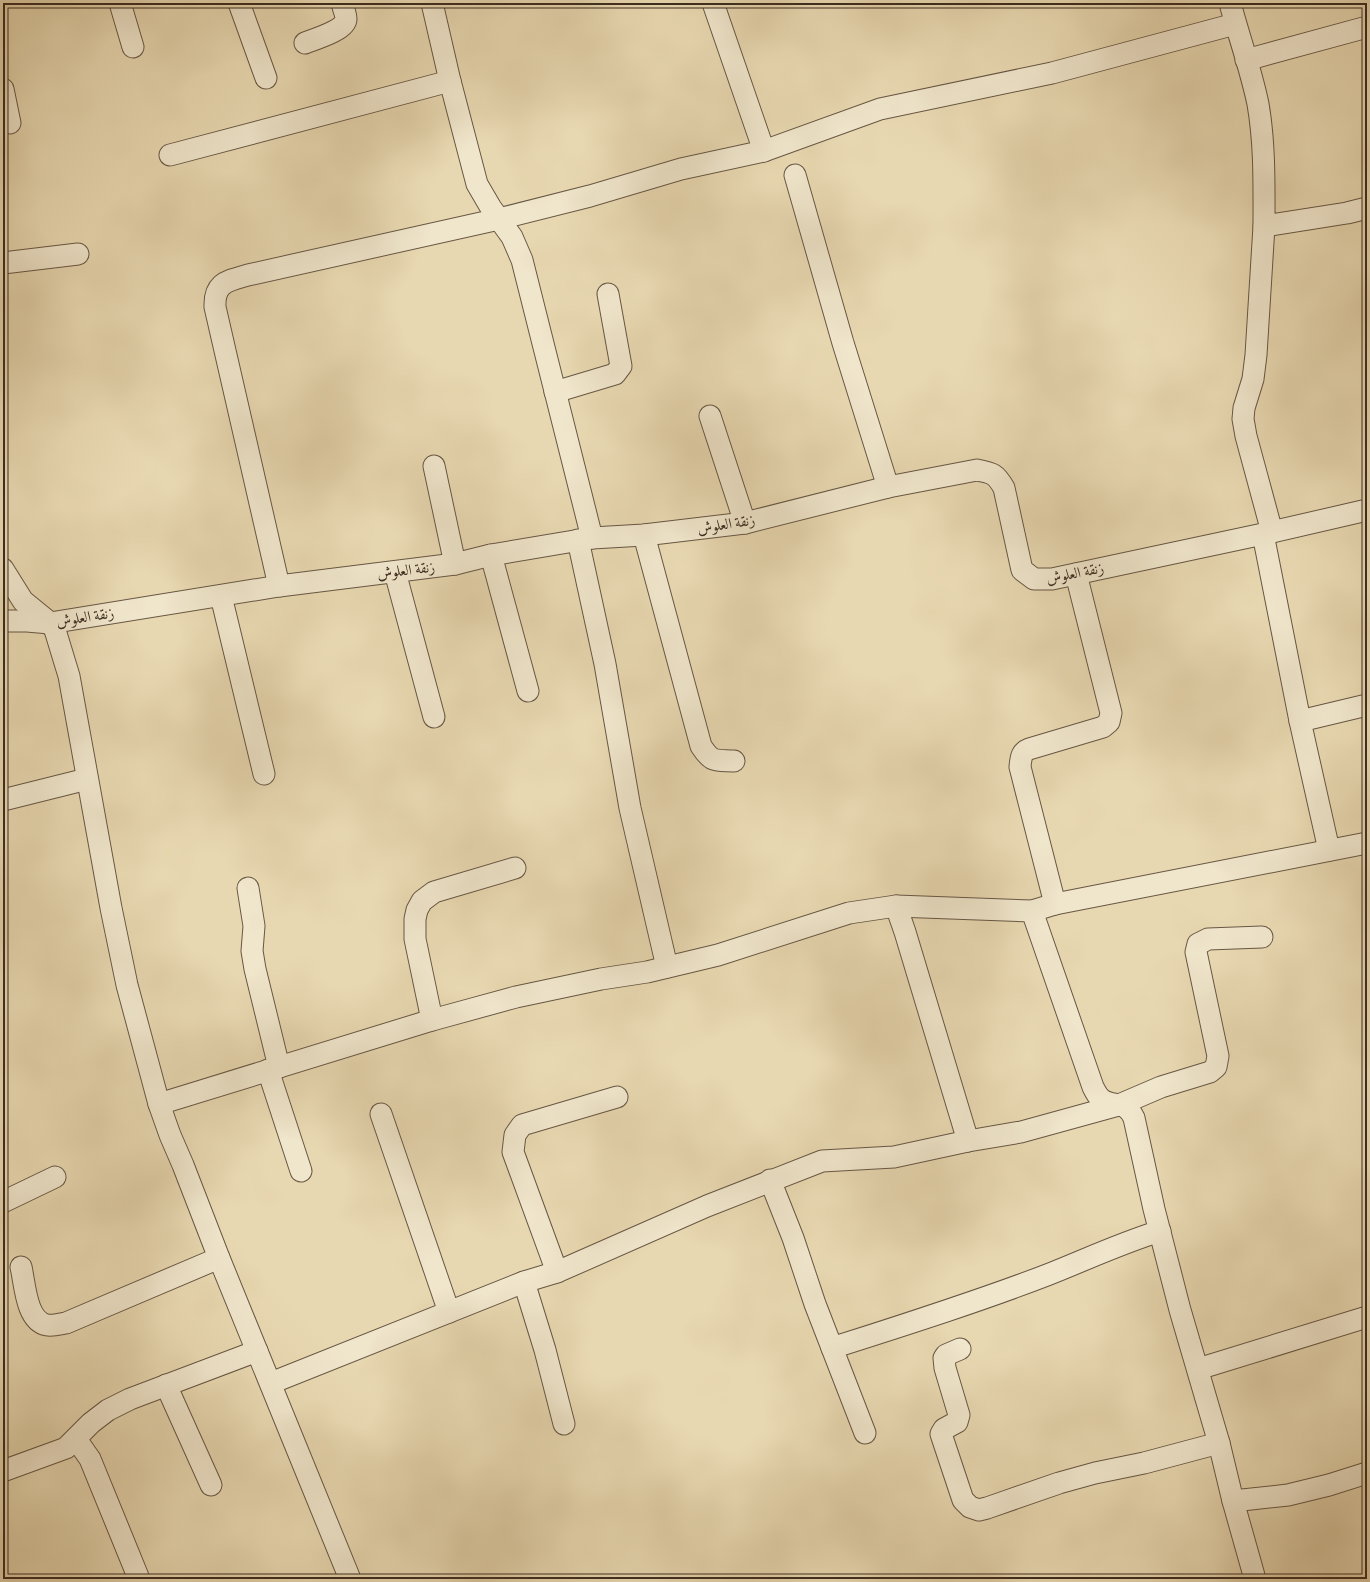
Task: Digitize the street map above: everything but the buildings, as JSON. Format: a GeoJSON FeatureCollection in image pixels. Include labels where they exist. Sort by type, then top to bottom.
{"type":"FeatureCollection","features":[{"type":"Feature","properties":{"kind":"street"},"geometry":{"type":"LineString","coordinates":[[120,3],[133,47]]}},
{"type":"Feature","properties":{"kind":"street"},"geometry":{"type":"LineString","coordinates":[[239,3],[266,78]]}},
{"type":"Feature","properties":{"kind":"street"},"geometry":{"type":"LineString","coordinates":[[305,43],[331,33],[344,25],[346,20],[342,3]]}},
{"type":"Feature","properties":{"kind":"street"},"geometry":{"type":"LineString","coordinates":[[432,3],[450,81],[477,184],[491,208],[512,237],[522,260],[555,392],[585,539],[630,808],[667,967]]}},
{"type":"Feature","properties":{"kind":"street"},"geometry":{"type":"LineString","coordinates":[[713,3],[764,151]]}},
{"type":"Feature","properties":{"kind":"street"},"geometry":{"type":"LineString","coordinates":[[1230,3],[1254,88],[1262,134],[1264,163],[1264,226],[1256,355],[1252,379],[1244,408],[1243,420],[1267,533],[1300,721],[1329,850]]}},
{"type":"Feature","properties":{"kind":"street"},"geometry":{"type":"LineString","coordinates":[[280,586],[215,307],[214,296],[218,288],[228,281],[248,275],[499,219],[590,196],[681,169],[764,151],[880,110],[1052,73],[1235,24]]}},
{"type":"Feature","properties":{"kind":"street"},"geometry":{"type":"LineString","coordinates":[[1246,60],[1367,27]]}},
{"type":"Feature","properties":{"kind":"street"},"geometry":{"type":"LineString","coordinates":[[170,155],[450,81]]}},
{"type":"Feature","properties":{"kind":"street"},"geometry":{"type":"LineString","coordinates":[[3,89],[10,123]]}},
{"type":"Feature","properties":{"kind":"street"},"geometry":{"type":"LineString","coordinates":[[795,175],[843,343],[888,487]]}},
{"type":"Feature","properties":{"kind":"street"},"geometry":{"type":"LineString","coordinates":[[1264,226],[1346,213],[1367,208]]}},
{"type":"Feature","properties":{"kind":"street"},"geometry":{"type":"LineString","coordinates":[[3,263],[78,254]]}},
{"type":"Feature","properties":{"kind":"street"},"geometry":{"type":"LineString","coordinates":[[555,392],[615,374],[621,366],[608,294]]}},
{"type":"Feature","properties":{"kind":"street"},"geometry":{"type":"LineString","coordinates":[[710,416],[745,523]]}},
{"type":"Feature","properties":{"kind":"street"},"geometry":{"type":"LineString","coordinates":[[434,466],[456,564]]}},
{"type":"Feature","properties":{"kind":"street","name":"زنقة العلوش"},"geometry":{"type":"LineString","coordinates":[[3,621],[50,623],[280,586],[456,564],[491,555],[585,539],[644,535],[745,523],[888,487],[977,470],[990,472],[998,477],[1004,488],[1022,570],[1034,579],[1039,580],[1076,574],[1367,510]]}},
{"type":"Feature","properties":{"kind":"street"},"geometry":{"type":"LineString","coordinates":[[644,535],[701,746],[708,757],[716,760],[734,761]]}},
{"type":"Feature","properties":{"kind":"street"},"geometry":{"type":"LineString","coordinates":[[491,555],[528,691]]}},
{"type":"Feature","properties":{"kind":"street"},"geometry":{"type":"LineString","coordinates":[[3,568],[23,601],[50,623],[55,630],[69,676],[111,908],[127,985],[159,1104],[219,1258],[350,1579]]}},
{"type":"Feature","properties":{"kind":"street"},"geometry":{"type":"LineString","coordinates":[[395,572],[434,718]]}},
{"type":"Feature","properties":{"kind":"street"},"geometry":{"type":"LineString","coordinates":[[1055,904],[1020,767],[1021,757],[1024,751],[1029,748],[1103,727],[1109,722],[1111,713],[1076,574]]}},
{"type":"Feature","properties":{"kind":"street"},"geometry":{"type":"LineString","coordinates":[[221,596],[264,774]]}},
{"type":"Feature","properties":{"kind":"street"},"geometry":{"type":"LineString","coordinates":[[1300,721],[1367,705]]}},
{"type":"Feature","properties":{"kind":"street"},"geometry":{"type":"LineString","coordinates":[[3,800],[87,779]]}},
{"type":"Feature","properties":{"kind":"street"},"geometry":{"type":"LineString","coordinates":[[159,1104],[432,1020],[516,997],[601,979],[647,972],[718,955],[849,913],[896,906],[1032,911],[1055,904],[1367,843]]}},
{"type":"Feature","properties":{"kind":"street"},"geometry":{"type":"LineString","coordinates":[[432,1020],[415,939],[415,919],[417,910],[422,901],[434,892],[515,868]]}},
{"type":"Feature","properties":{"kind":"street"},"geometry":{"type":"LineString","coordinates":[[248,888],[254,926],[252,950],[273,1068],[301,1171]]}},
{"type":"Feature","properties":{"kind":"street"},"geometry":{"type":"LineString","coordinates":[[896,906],[968,1141]]}},
{"type":"Feature","properties":{"kind":"street"},"geometry":{"type":"LineString","coordinates":[[1032,911],[1093,1087],[1099,1098],[1103,1101],[1119,1105],[1130,1110],[1134,1118],[1160,1231],[1255,1579]]}},
{"type":"Feature","properties":{"kind":"street"},"geometry":{"type":"LineString","coordinates":[[271,1383],[524,1282],[557,1272],[707,1206],[770,1180],[822,1161],[894,1157],[968,1141],[1021,1132],[1119,1105],[1161,1087],[1210,1072],[1216,1067],[1218,1056],[1196,952],[1198,944],[1208,939],[1262,937]]}},
{"type":"Feature","properties":{"kind":"street"},"geometry":{"type":"LineString","coordinates":[[557,1272],[513,1152],[515,1135],[522,1125],[617,1097]]}},
{"type":"Feature","properties":{"kind":"street"},"geometry":{"type":"LineString","coordinates":[[381,1114],[449,1312]]}},
{"type":"Feature","properties":{"kind":"street"},"geometry":{"type":"LineString","coordinates":[[3,1202],[55,1178]]}},
{"type":"Feature","properties":{"kind":"street"},"geometry":{"type":"LineString","coordinates":[[770,1180],[793,1238],[815,1304],[865,1433]]}},
{"type":"Feature","properties":{"kind":"street"},"geometry":{"type":"LineString","coordinates":[[832,1348],[1000,1292],[1127,1242],[1160,1231]]}},
{"type":"Feature","properties":{"kind":"street"},"geometry":{"type":"LineString","coordinates":[[21,1267],[30,1311],[41,1323],[49,1326],[66,1323],[219,1258]]}},
{"type":"Feature","properties":{"kind":"street"},"geometry":{"type":"LineString","coordinates":[[524,1282],[545,1350],[564,1424]]}},
{"type":"Feature","properties":{"kind":"street"},"geometry":{"type":"LineString","coordinates":[[1198,1369],[1367,1317]]}},
{"type":"Feature","properties":{"kind":"street"},"geometry":{"type":"LineString","coordinates":[[960,1349],[946,1355],[944,1358],[945,1368],[959,1414],[957,1422],[944,1428],[941,1434],[959,1490],[963,1500],[970,1507],[979,1510],[987,1508],[1059,1483],[1144,1463],[1219,1443]]}},
{"type":"Feature","properties":{"kind":"street"},"geometry":{"type":"LineString","coordinates":[[3,1471],[66,1448],[91,1423],[108,1410],[130,1399],[257,1352]]}},
{"type":"Feature","properties":{"kind":"street"},"geometry":{"type":"LineString","coordinates":[[166,1385],[211,1485]]}},
{"type":"Feature","properties":{"kind":"street"},"geometry":{"type":"LineString","coordinates":[[76,1439],[90,1459],[139,1579]]}},
{"type":"Feature","properties":{"kind":"street"},"geometry":{"type":"LineString","coordinates":[[1233,1501],[1288,1495],[1329,1485],[1367,1473]]}}]}
